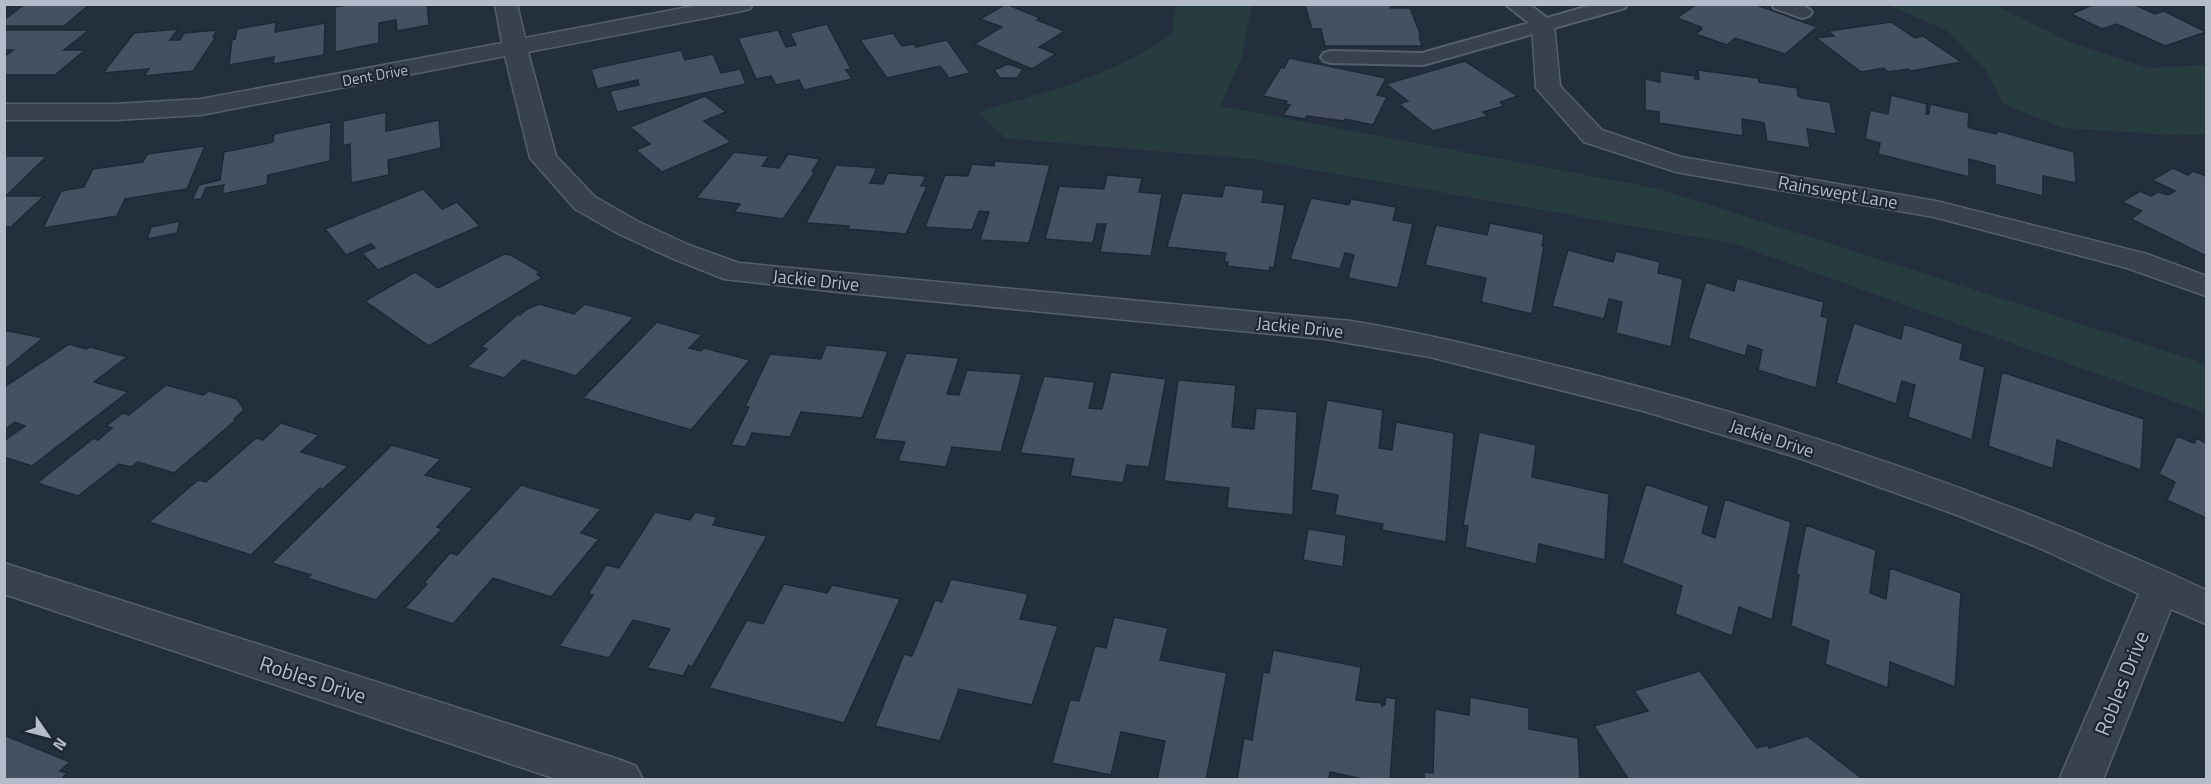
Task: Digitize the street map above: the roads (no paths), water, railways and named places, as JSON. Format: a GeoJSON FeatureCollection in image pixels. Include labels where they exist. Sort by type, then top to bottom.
{"type":"FeatureCollection","features":[{"type":"Feature","properties":{"kind":"street","name":"Jackie Drive"},"geometry":{"type":"LineString","coordinates":[[506,4],[543,158],[585,203],[629,228],[679,251],[735,272],[1354,333],[1480,359],[1622,394],[1750,430],[1877,472],[2013,522],[2161,586],[2206,609]]}},
{"type":"Feature","properties":{"kind":"street","name":"Dent Drive"},"geometry":{"type":"LineString","coordinates":[[4,112],[115,112],[201,107],[742,4]]}},
{"type":"Feature","properties":{"kind":"street","name":"Rainswept Lane"},"geometry":{"type":"LineString","coordinates":[[1543,26],[1548,88],[1593,136],[1676,164],[1936,209],[2137,261],[2206,286]]}},
{"type":"Feature","properties":{"kind":"street","name":"Robles Drive"},"geometry":{"type":"LineString","coordinates":[[4,578],[621,780]]}},
{"type":"Feature","properties":{"kind":"street","name":"Robles Drive"},"geometry":{"type":"LineString","coordinates":[[2081,780],[2161,586]]}},
{"type":"Feature","properties":{"kind":"lane"},"geometry":{"type":"LineString","coordinates":[[1514,4],[1526,10],[1543,26]]}},
{"type":"Feature","properties":{"kind":"lane"},"geometry":{"type":"LineString","coordinates":[[1331,57],[1423,59],[1618,4]]}},
{"type":"Feature","properties":{"kind":"lane"},"geometry":{"type":"LineString","coordinates":[[1781,4],[1802,12]]}}]}
